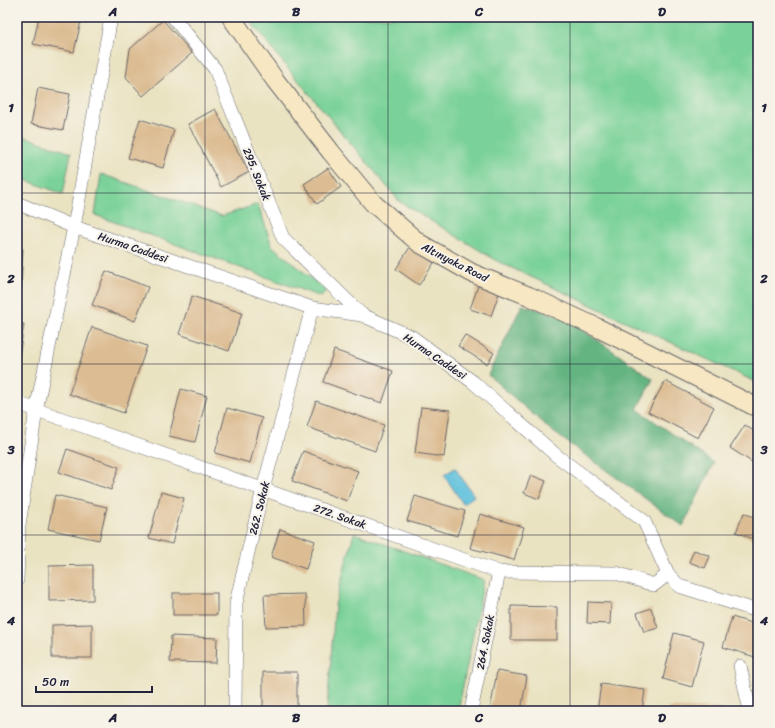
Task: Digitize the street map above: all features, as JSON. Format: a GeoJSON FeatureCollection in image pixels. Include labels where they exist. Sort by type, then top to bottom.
{"type":"FeatureCollection","features":[{"type":"Feature","properties":{"kind":"main road","name":"Altınyaka Road"},"geometry":{"type":"LineString","coordinates":[[231,17],[275,80],[330,152],[373,203],[419,243],[472,273],[529,296],[596,327],[758,408]]}},
{"type":"Feature","properties":{"kind":"street"},"geometry":{"type":"LineString","coordinates":[[17,580],[19,526],[36,410],[74,226],[111,17]]}},
{"type":"Feature","properties":{"kind":"street","name":"295. Sokak"},"geometry":{"type":"LineString","coordinates":[[173,17],[215,68],[283,238],[362,315]]}},
{"type":"Feature","properties":{"kind":"street","name":"Hurma Caddesi"},"geometry":{"type":"LineString","coordinates":[[17,203],[74,226],[312,308],[362,315],[412,337],[473,382],[557,456],[644,521],[668,574],[679,586],[758,611]]}},
{"type":"Feature","properties":{"kind":"street","name":"262. Sokak"},"geometry":{"type":"LineString","coordinates":[[235,711],[236,603],[263,489],[312,308]]}},
{"type":"Feature","properties":{"kind":"street","name":"272. Sokak"},"geometry":{"type":"LineString","coordinates":[[17,403],[499,572],[616,573],[654,585],[668,574]]}},
{"type":"Feature","properties":{"kind":"street","name":"264. Sokak"},"geometry":{"type":"LineString","coordinates":[[471,711],[499,572]]}},
{"type":"Feature","properties":{"kind":"street"},"geometry":{"type":"LineString","coordinates":[[740,666],[750,711]]}},
{"type":"Feature","properties":{"kind":"green space"},"geometry":{"type":"Polygon","coordinates":[[[247,17],[758,17],[758,383],[499,262],[400,202],[281,60],[247,17]]]}},
{"type":"Feature","properties":{"kind":"green space"},"geometry":{"type":"Polygon","coordinates":[[[17,134],[71,153],[63,194],[17,177],[17,134]]]}},
{"type":"Feature","properties":{"kind":"green space"},"geometry":{"type":"Polygon","coordinates":[[[101,174],[222,216],[258,204],[272,246],[326,290],[321,297],[95,215],[101,174]]]}},
{"type":"Feature","properties":{"kind":"green space"},"geometry":{"type":"Polygon","coordinates":[[[522,305],[564,317],[653,379],[637,409],[714,463],[683,526],[552,431],[488,375],[522,305]]]}},
{"type":"Feature","properties":{"kind":"green space"},"geometry":{"type":"Polygon","coordinates":[[[354,533],[484,580],[458,711],[327,711],[335,605],[354,533]]]}},
{"type":"Feature","properties":{"kind":"water"},"geometry":{"type":"Polygon","coordinates":[[[455,468],[474,496],[463,504],[444,475],[455,468]]]}},
{"type":"Feature","properties":{"kind":"building"},"geometry":{"type":"Polygon","coordinates":[[[39,17],[82,17],[74,52],[33,44],[39,17]]]}},
{"type":"Feature","properties":{"kind":"building"},"geometry":{"type":"Polygon","coordinates":[[[163,20],[192,53],[143,96],[126,77],[130,49],[163,20]]]}},
{"type":"Feature","properties":{"kind":"building"},"geometry":{"type":"Polygon","coordinates":[[[38,88],[70,94],[63,130],[31,124],[38,88]]]}},
{"type":"Feature","properties":{"kind":"building"},"geometry":{"type":"Polygon","coordinates":[[[215,109],[249,172],[221,187],[188,124],[215,109]]]}},
{"type":"Feature","properties":{"kind":"building"},"geometry":{"type":"Polygon","coordinates":[[[140,119],[174,130],[163,168],[128,158],[140,119]]]}},
{"type":"Feature","properties":{"kind":"building"},"geometry":{"type":"Polygon","coordinates":[[[328,168],[341,187],[317,204],[304,184],[328,168]]]}},
{"type":"Feature","properties":{"kind":"building"},"geometry":{"type":"Polygon","coordinates":[[[410,247],[434,263],[419,285],[396,269],[410,247]]]}},
{"type":"Feature","properties":{"kind":"building"},"geometry":{"type":"Polygon","coordinates":[[[17,249],[23,249],[21,289],[17,289],[17,249]]]}},
{"type":"Feature","properties":{"kind":"building"},"geometry":{"type":"Polygon","coordinates":[[[106,271],[148,287],[135,321],[92,305],[106,271]]]}},
{"type":"Feature","properties":{"kind":"building"},"geometry":{"type":"Polygon","coordinates":[[[478,286],[499,293],[491,316],[470,309],[478,286]]]}},
{"type":"Feature","properties":{"kind":"building"},"geometry":{"type":"Polygon","coordinates":[[[192,296],[242,313],[229,351],[179,334],[192,296]]]}},
{"type":"Feature","properties":{"kind":"building"},"geometry":{"type":"Polygon","coordinates":[[[17,323],[24,324],[18,365],[17,365],[17,323]]]}},
{"type":"Feature","properties":{"kind":"building"},"geometry":{"type":"Polygon","coordinates":[[[92,327],[147,346],[124,413],[69,394],[92,327]]]}},
{"type":"Feature","properties":{"kind":"building"},"geometry":{"type":"Polygon","coordinates":[[[465,335],[494,353],[487,364],[458,346],[465,335]]]}},
{"type":"Feature","properties":{"kind":"building"},"geometry":{"type":"Polygon","coordinates":[[[334,350],[393,371],[382,403],[323,382],[334,350]]]}},
{"type":"Feature","properties":{"kind":"building"},"geometry":{"type":"Polygon","coordinates":[[[665,381],[714,407],[698,438],[648,412],[665,381]]]}},
{"type":"Feature","properties":{"kind":"building"},"geometry":{"type":"Polygon","coordinates":[[[181,389],[207,396],[195,442],[169,436],[181,389]]]}},
{"type":"Feature","properties":{"kind":"building"},"geometry":{"type":"Polygon","coordinates":[[[316,401],[384,425],[375,451],[307,427],[316,401]]]}},
{"type":"Feature","properties":{"kind":"building"},"geometry":{"type":"Polygon","coordinates":[[[421,407],[450,410],[444,457],[415,453],[421,407]]]}},
{"type":"Feature","properties":{"kind":"building"},"geometry":{"type":"Polygon","coordinates":[[[227,408],[262,418],[250,463],[215,453],[227,408]]]}},
{"type":"Feature","properties":{"kind":"building"},"geometry":{"type":"Polygon","coordinates":[[[745,425],[758,434],[758,466],[730,448],[745,425]]]}},
{"type":"Feature","properties":{"kind":"building"},"geometry":{"type":"Polygon","coordinates":[[[67,449],[119,467],[111,490],[59,472],[67,449]]]}},
{"type":"Feature","properties":{"kind":"building"},"geometry":{"type":"Polygon","coordinates":[[[303,451],[358,471],[347,501],[292,481],[303,451]]]}},
{"type":"Feature","properties":{"kind":"building"},"geometry":{"type":"Polygon","coordinates":[[[531,475],[546,481],[539,499],[524,493],[531,475]]]}},
{"type":"Feature","properties":{"kind":"building"},"geometry":{"type":"Polygon","coordinates":[[[161,492],[184,498],[172,544],[149,538],[161,492]]]}},
{"type":"Feature","properties":{"kind":"building"},"geometry":{"type":"Polygon","coordinates":[[[55,495],[107,507],[99,540],[48,529],[55,495]]]}},
{"type":"Feature","properties":{"kind":"building"},"geometry":{"type":"Polygon","coordinates":[[[415,496],[465,511],[457,536],[407,521],[415,496]]]}},
{"type":"Feature","properties":{"kind":"building"},"geometry":{"type":"Polygon","coordinates":[[[744,513],[758,519],[758,541],[736,532],[744,513]]]}},
{"type":"Feature","properties":{"kind":"building"},"geometry":{"type":"Polygon","coordinates":[[[480,514],[524,527],[514,560],[470,548],[480,514]]]}},
{"type":"Feature","properties":{"kind":"building"},"geometry":{"type":"Polygon","coordinates":[[[280,529],[315,541],[306,569],[271,557],[280,529]]]}},
{"type":"Feature","properties":{"kind":"building"},"geometry":{"type":"Polygon","coordinates":[[[694,550],[710,556],[705,568],[689,562],[694,550]]]}},
{"type":"Feature","properties":{"kind":"building"},"geometry":{"type":"Polygon","coordinates":[[[93,565],[93,600],[49,601],[49,566],[93,565]]]}},
{"type":"Feature","properties":{"kind":"building"},"geometry":{"type":"Polygon","coordinates":[[[173,593],[217,593],[217,615],[173,615],[173,593]]]}},
{"type":"Feature","properties":{"kind":"building"},"geometry":{"type":"Polygon","coordinates":[[[305,594],[306,626],[266,627],[264,595],[305,594]]]}},
{"type":"Feature","properties":{"kind":"building"},"geometry":{"type":"Polygon","coordinates":[[[588,602],[611,603],[610,624],[587,623],[588,602]]]}},
{"type":"Feature","properties":{"kind":"building"},"geometry":{"type":"Polygon","coordinates":[[[511,606],[557,607],[557,640],[511,640],[511,606]]]}},
{"type":"Feature","properties":{"kind":"building"},"geometry":{"type":"Polygon","coordinates":[[[651,608],[658,628],[644,632],[637,613],[651,608]]]}},
{"type":"Feature","properties":{"kind":"building"},"geometry":{"type":"Polygon","coordinates":[[[732,617],[758,625],[758,648],[755,657],[723,647],[732,617]]]}},
{"type":"Feature","properties":{"kind":"building"},"geometry":{"type":"Polygon","coordinates":[[[92,624],[92,658],[52,658],[52,625],[92,624]]]}},
{"type":"Feature","properties":{"kind":"building"},"geometry":{"type":"Polygon","coordinates":[[[674,633],[704,641],[692,687],[663,679],[674,633]]]}},
{"type":"Feature","properties":{"kind":"building"},"geometry":{"type":"Polygon","coordinates":[[[171,636],[217,638],[216,663],[170,662],[171,636]]]}},
{"type":"Feature","properties":{"kind":"building"},"geometry":{"type":"Polygon","coordinates":[[[497,671],[527,676],[521,711],[490,711],[497,671]]]}},
{"type":"Feature","properties":{"kind":"building"},"geometry":{"type":"Polygon","coordinates":[[[263,672],[297,672],[297,711],[263,711],[263,672]]]}},
{"type":"Feature","properties":{"kind":"building"},"geometry":{"type":"Polygon","coordinates":[[[601,684],[645,690],[642,711],[597,711],[601,684]]]}},
{"type":"Feature","properties":{"kind":"building"},"geometry":{"type":"Polygon","coordinates":[[[669,708],[723,708],[723,711],[669,711],[669,708]]]}}]}
